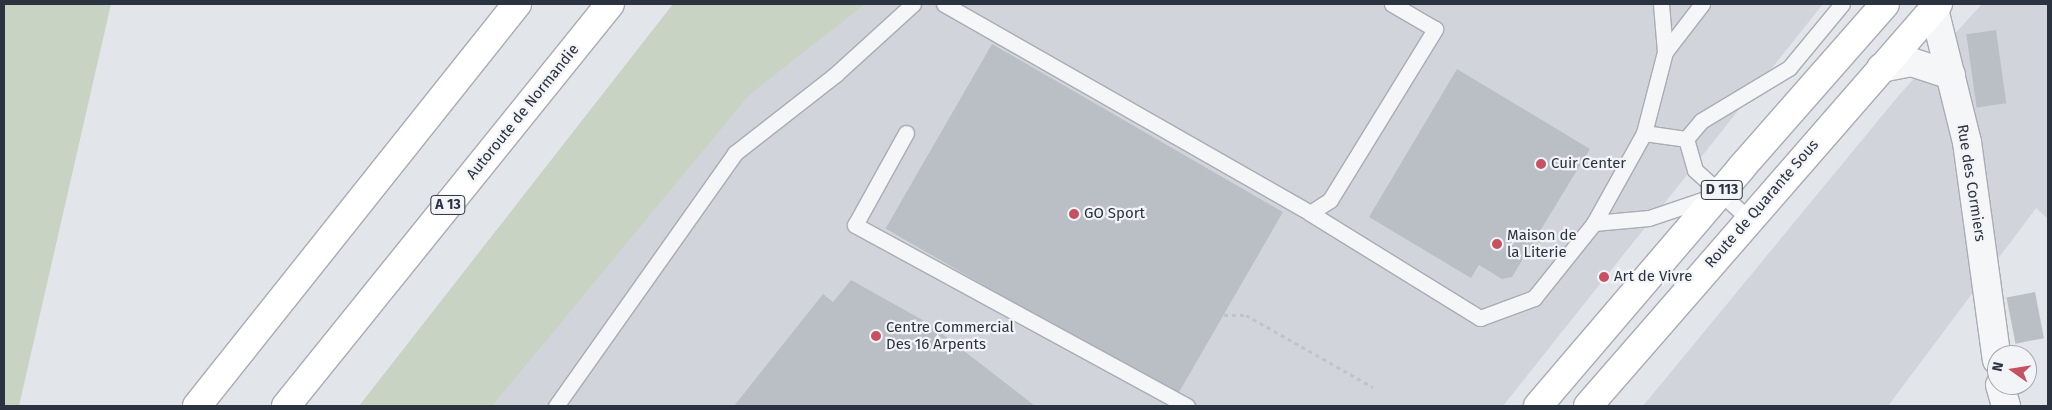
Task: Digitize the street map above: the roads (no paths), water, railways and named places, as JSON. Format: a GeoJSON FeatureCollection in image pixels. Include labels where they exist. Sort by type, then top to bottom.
{"type":"FeatureCollection","features":[{"type":"Feature","properties":{"kind":"main road"},"geometry":{"type":"LineString","coordinates":[[197,406],[517,4]]}},
{"type":"Feature","properties":{"kind":"main road","name":"Autoroute de Normandie"},"geometry":{"type":"LineString","coordinates":[[286,406],[610,4]]}},
{"type":"Feature","properties":{"kind":"main road","name":"Route de Quarante Sous"},"geometry":{"type":"LineString","coordinates":[[1588,406],[1936,5]]}},
{"type":"Feature","properties":{"kind":"main road","name":"D 113"},"geometry":{"type":"LineString","coordinates":[[1538,406],[1882,7]]}},
{"type":"Feature","properties":{"kind":"street","name":"Rue des Cormiers"},"geometry":{"type":"LineString","coordinates":[[1936,5],[1967,142],[1995,345]]}},
{"type":"Feature","properties":{"kind":"street"},"geometry":{"type":"LineString","coordinates":[[1881,68],[1911,62],[1951,75]]}},
{"type":"Feature","properties":{"kind":"lane"},"geometry":{"type":"LineString","coordinates":[[556,406],[735,153],[836,74],[913,4]]}},
{"type":"Feature","properties":{"kind":"lane"},"geometry":{"type":"LineString","coordinates":[[944,4],[1310,213],[1480,318],[1534,298],[1594,223],[1644,133],[1665,52],[1661,4]]}},
{"type":"Feature","properties":{"kind":"lane"},"geometry":{"type":"LineString","coordinates":[[1310,213],[1330,200],[1435,29],[1392,4]]}},
{"type":"Feature","properties":{"kind":"lane"},"geometry":{"type":"LineString","coordinates":[[1665,52],[1702,4]]}},
{"type":"Feature","properties":{"kind":"lane"},"geometry":{"type":"LineString","coordinates":[[1686,139],[1701,121],[1789,68],[1842,4]]}},
{"type":"Feature","properties":{"kind":"lane"},"geometry":{"type":"LineString","coordinates":[[906,133],[855,225],[1187,406]]}},
{"type":"Feature","properties":{"kind":"lane"},"geometry":{"type":"LineString","coordinates":[[1644,133],[1686,139]]}},
{"type":"Feature","properties":{"kind":"lane"},"geometry":{"type":"LineString","coordinates":[[1686,139],[1695,170],[1750,219]]}},
{"type":"Feature","properties":{"kind":"lane"},"geometry":{"type":"LineString","coordinates":[[1594,223],[1649,218],[1720,194]]}},
{"type":"Feature","properties":{"kind":"place","name":"Cuir Center"},"geometry":{"type":"Point","coordinates":[1541,164]}},
{"type":"Feature","properties":{"kind":"place","name":"GO Sport"},"geometry":{"type":"Point","coordinates":[1074,214]}},
{"type":"Feature","properties":{"kind":"place","name":"Maison de la Literie"},"geometry":{"type":"Point","coordinates":[1497,244]}},
{"type":"Feature","properties":{"kind":"place","name":"Art de Vivre"},"geometry":{"type":"Point","coordinates":[1604,277]}},
{"type":"Feature","properties":{"kind":"place","name":"Centre Commercial Des 16 Arpents"},"geometry":{"type":"Point","coordinates":[876,336]}}]}
